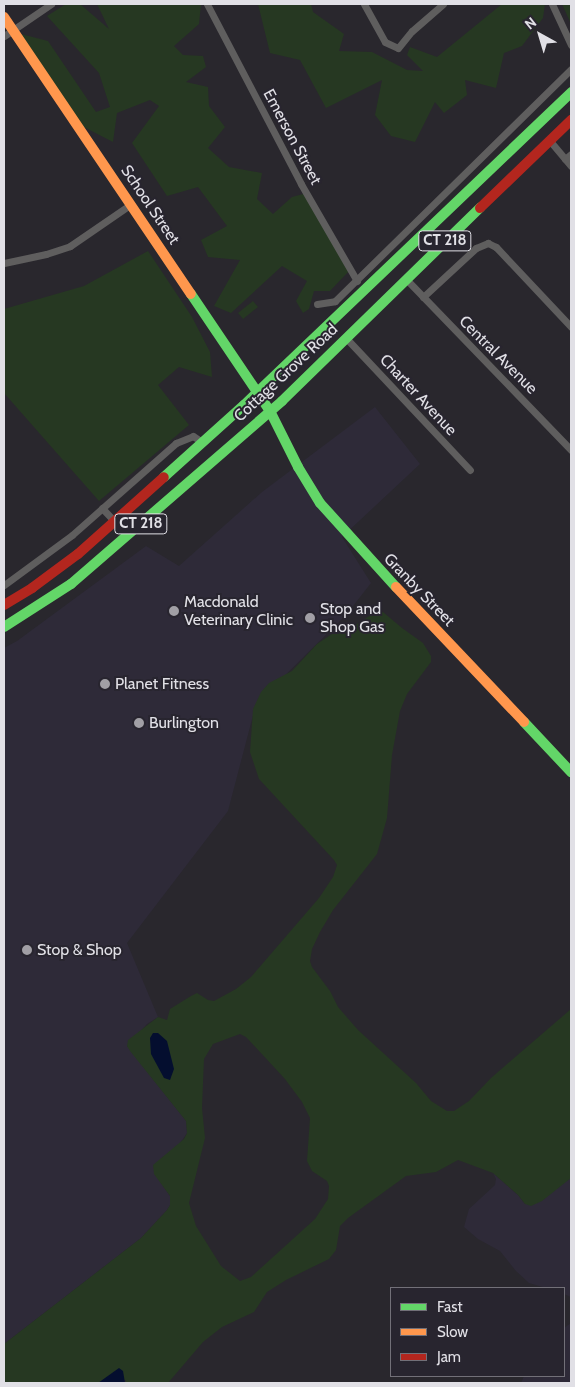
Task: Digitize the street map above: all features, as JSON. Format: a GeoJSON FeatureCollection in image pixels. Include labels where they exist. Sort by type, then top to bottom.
{"type":"FeatureCollection","features":[{"type":"Feature","properties":{"kind":"main road","name":"School Street"},"geometry":{"type":"LineString","coordinates":[[4,16],[270,411]]}},
{"type":"Feature","properties":{"kind":"main road","name":"Cottage Grove Road"},"geometry":{"type":"LineString","coordinates":[[4,605],[61,567],[115,522],[258,392],[571,92]]}},
{"type":"Feature","properties":{"kind":"main road","name":"Cottage Grove Road"},"geometry":{"type":"LineString","coordinates":[[4,627],[71,584],[270,411],[571,120]]}},
{"type":"Feature","properties":{"kind":"main road","name":"Granby Street"},"geometry":{"type":"LineString","coordinates":[[270,411],[306,481],[328,513],[571,772]]}},
{"type":"Feature","properties":{"kind":"street"},"geometry":{"type":"LineString","coordinates":[[4,36],[51,4]]}},
{"type":"Feature","properties":{"kind":"street","name":"Emerson Street"},"geometry":{"type":"LineString","coordinates":[[207,4],[302,184],[356,281]]}},
{"type":"Feature","properties":{"kind":"street"},"geometry":{"type":"LineString","coordinates":[[364,4],[385,42],[398,48],[412,31],[443,4]]}},
{"type":"Feature","properties":{"kind":"street"},"geometry":{"type":"LineString","coordinates":[[552,4],[571,45]]}},
{"type":"Feature","properties":{"kind":"street","name":"Cottage Grove Road"},"geometry":{"type":"LineString","coordinates":[[317,304],[335,301],[571,69]]}},
{"type":"Feature","properties":{"kind":"street"},"geometry":{"type":"LineString","coordinates":[[550,141],[571,166]]}},
{"type":"Feature","properties":{"kind":"street"},"geometry":{"type":"LineString","coordinates":[[565,159],[571,154]]}},
{"type":"Feature","properties":{"kind":"street"},"geometry":{"type":"LineString","coordinates":[[4,263],[46,254],[70,246],[131,204]]}},
{"type":"Feature","properties":{"kind":"street"},"geometry":{"type":"LineString","coordinates":[[423,298],[477,246],[490,243],[571,327]]}},
{"type":"Feature","properties":{"kind":"street","name":"Central Avenue"},"geometry":{"type":"LineString","coordinates":[[406,279],[571,450]]}},
{"type":"Feature","properties":{"kind":"street","name":"Charter Avenue"},"geometry":{"type":"LineString","coordinates":[[346,338],[470,470]]}},
{"type":"Feature","properties":{"kind":"street"},"geometry":{"type":"LineString","coordinates":[[4,585],[43,558],[176,442],[193,436],[202,442]]}},
{"type":"Feature","properties":{"kind":"street"},"geometry":{"type":"LineString","coordinates":[[102,508],[115,522]]}},
{"type":"Feature","properties":{"kind":"shaded area"},"geometry":{"type":"Polygon","coordinates":[[[375,407],[420,464],[342,537],[371,583],[346,615],[256,704],[228,811],[127,943],[158,1017],[147,1024],[127,1046],[186,1121],[187,1133],[178,1146],[163,1186],[170,1196],[170,1205],[141,1238],[4,1344],[4,648],[17,641],[146,546],[179,566],[262,492],[375,407]]]}},
{"type":"Feature","properties":{"kind":"shaded area"},"geometry":{"type":"Polygon","coordinates":[[[493,1173],[518,1195],[525,1204],[571,1178],[571,1297],[565,1294],[565,1287],[543,1287],[529,1283],[516,1271],[500,1251],[478,1239],[464,1227],[469,1209],[495,1185],[496,1179],[493,1173]]]}},
{"type":"Feature","properties":{"kind":"shaded area"},"geometry":{"type":"Polygon","coordinates":[[[571,1323],[571,1383],[521,1383],[524,1377],[565,1377],[565,1327],[571,1323]]]}},
{"type":"Feature","properties":{"kind":"green space"},"geometry":{"type":"Polygon","coordinates":[[[66,4],[80,4],[109,29],[97,4],[201,4],[199,24],[174,46],[183,55],[203,56],[206,67],[186,82],[208,87],[209,106],[225,127],[208,148],[229,167],[262,173],[257,199],[273,214],[292,197],[307,193],[350,270],[330,291],[314,291],[309,309],[303,313],[296,301],[307,281],[282,266],[231,313],[214,306],[240,260],[208,257],[201,240],[227,226],[198,187],[167,196],[132,143],[159,106],[150,100],[117,113],[113,142],[76,123],[21,34],[48,41],[96,112],[110,107],[99,73],[47,16],[66,4]]]}},
{"type":"Feature","properties":{"kind":"green space"},"geometry":{"type":"Polygon","coordinates":[[[258,4],[311,4],[313,12],[344,34],[339,51],[372,52],[407,70],[423,71],[407,55],[410,47],[437,57],[502,4],[545,4],[543,18],[522,46],[504,53],[496,88],[465,80],[467,95],[444,113],[435,102],[415,142],[391,136],[375,115],[382,80],[326,108],[300,60],[270,53],[258,4]]]}},
{"type":"Feature","properties":{"kind":"green space"},"geometry":{"type":"Polygon","coordinates":[[[562,4],[571,4],[571,24],[562,4]]]}},
{"type":"Feature","properties":{"kind":"green space"},"geometry":{"type":"Polygon","coordinates":[[[148,251],[192,317],[210,352],[212,377],[179,367],[158,385],[189,425],[99,501],[4,393],[4,309],[84,286],[148,251]]]}},
{"type":"Feature","properties":{"kind":"green space"},"geometry":{"type":"Polygon","coordinates":[[[253,301],[258,307],[243,319],[238,313],[253,301]]]}},
{"type":"Feature","properties":{"kind":"green space"},"geometry":{"type":"Polygon","coordinates":[[[377,611],[383,612],[423,643],[431,656],[431,662],[407,694],[400,711],[392,755],[387,818],[377,854],[333,910],[320,932],[312,949],[310,961],[312,967],[330,991],[338,1007],[358,1030],[416,1083],[431,1101],[447,1111],[454,1111],[469,1101],[491,1078],[571,1009],[571,1178],[542,1201],[531,1206],[525,1204],[518,1195],[493,1173],[458,1160],[436,1172],[406,1176],[348,1218],[340,1226],[336,1250],[329,1259],[286,1280],[267,1292],[254,1312],[222,1327],[203,1342],[168,1383],[125,1383],[126,1380],[105,1380],[98,1383],[4,1383],[4,1344],[141,1238],[170,1205],[170,1196],[154,1174],[153,1165],[184,1139],[187,1133],[186,1121],[130,1051],[127,1046],[128,1040],[158,1017],[167,1020],[170,1009],[197,993],[208,1000],[214,1001],[236,989],[251,977],[319,898],[333,877],[337,865],[334,860],[259,779],[250,752],[253,709],[261,692],[269,683],[292,671],[317,644],[338,630],[351,628],[377,611]],[[240,1034],[213,1044],[204,1059],[202,1108],[205,1138],[189,1203],[196,1226],[221,1266],[240,1281],[251,1277],[315,1219],[328,1199],[329,1186],[327,1181],[312,1171],[307,1161],[310,1118],[302,1102],[285,1079],[246,1037],[240,1034]]]}},
{"type":"Feature","properties":{"kind":"water"},"geometry":{"type":"Polygon","coordinates":[[[153,1033],[158,1033],[167,1041],[174,1069],[170,1080],[164,1078],[151,1054],[150,1038],[153,1033]]]}},
{"type":"Feature","properties":{"kind":"water"},"geometry":{"type":"Polygon","coordinates":[[[119,1368],[123,1371],[125,1383],[98,1383],[119,1368]]]}},
{"type":"Feature","properties":{"kind":"traffic: fast"},"geometry":{"type":"LineString","coordinates":[[164,477],[244,405],[571,92]]}},
{"type":"Feature","properties":{"kind":"traffic: fast"},"geometry":{"type":"LineString","coordinates":[[4,627],[71,584],[282,401],[480,208]]}},
{"type":"Feature","properties":{"kind":"traffic: fast"},"geometry":{"type":"LineString","coordinates":[[191,294],[270,411],[298,467],[320,503],[396,587]]}},
{"type":"Feature","properties":{"kind":"traffic: fast"},"geometry":{"type":"LineString","coordinates":[[524,722],[571,772]]}},
{"type":"Feature","properties":{"kind":"traffic: slow"},"geometry":{"type":"LineString","coordinates":[[4,17],[191,294]]}},
{"type":"Feature","properties":{"kind":"traffic: slow"},"geometry":{"type":"LineString","coordinates":[[396,587],[524,722]]}},
{"type":"Feature","properties":{"kind":"traffic: jam"},"geometry":{"type":"LineString","coordinates":[[480,208],[571,120]]}},
{"type":"Feature","properties":{"kind":"traffic: jam"},"geometry":{"type":"LineString","coordinates":[[4,605],[32,588],[78,554],[164,477]]}},
{"type":"Feature","properties":{"kind":"place","name":"Macdonald Veterinary Clinic"},"geometry":{"type":"Point","coordinates":[174,611]}},
{"type":"Feature","properties":{"kind":"place","name":"Stop and Shop Gas"},"geometry":{"type":"Point","coordinates":[310,618]}},
{"type":"Feature","properties":{"kind":"place","name":"Planet Fitness"},"geometry":{"type":"Point","coordinates":[105,684]}},
{"type":"Feature","properties":{"kind":"place","name":"Burlington"},"geometry":{"type":"Point","coordinates":[139,723]}},
{"type":"Feature","properties":{"kind":"place","name":"Stop & Shop"},"geometry":{"type":"Point","coordinates":[27,950]}}]}
